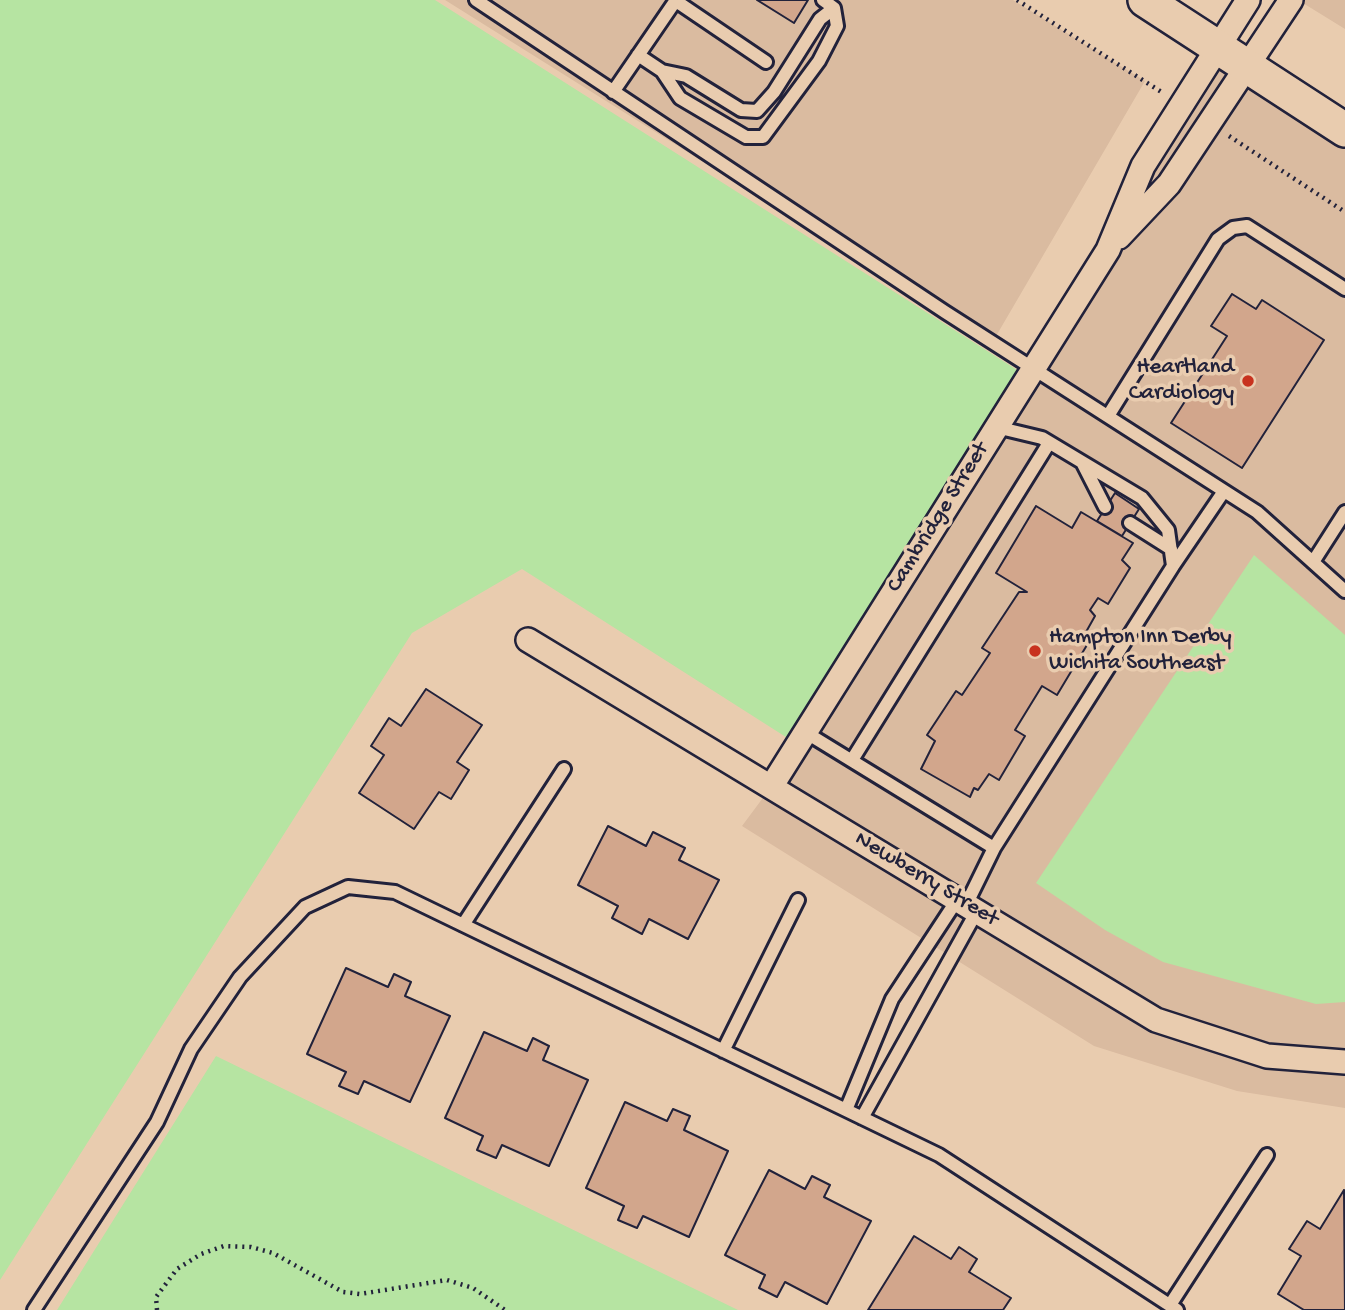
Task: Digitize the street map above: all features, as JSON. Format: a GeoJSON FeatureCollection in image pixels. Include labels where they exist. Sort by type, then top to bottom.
{"type":"FeatureCollection","features":[{"type":"Feature","properties":{"kind":"main road"},"geometry":{"type":"LineString","coordinates":[[1145,0],[1345,130]]}},
{"type":"Feature","properties":{"kind":"street","name":"Cambridge Street"},"geometry":{"type":"LineString","coordinates":[[771,787],[1108,250],[1143,166],[1248,0]]}},
{"type":"Feature","properties":{"kind":"street","name":"Cambridge Street"},"geometry":{"type":"LineString","coordinates":[[1108,250],[1169,184],[1291,0]]}},
{"type":"Feature","properties":{"kind":"street","name":"Newberry Street"},"geometry":{"type":"LineString","coordinates":[[528,640],[1157,1020],[1267,1056],[1345,1062]]}},
{"type":"Feature","properties":{"kind":"lane"},"geometry":{"type":"LineString","coordinates":[[476,0],[1257,512],[1345,591]]}},
{"type":"Feature","properties":{"kind":"lane"},"geometry":{"type":"LineString","coordinates":[[613,92],[676,0],[766,62]]}},
{"type":"Feature","properties":{"kind":"lane"},"geometry":{"type":"LineString","coordinates":[[662,71],[680,98],[746,137],[764,137],[819,61],[836,26],[834,8],[823,0]]}},
{"type":"Feature","properties":{"kind":"lane"},"geometry":{"type":"LineString","coordinates":[[638,55],[662,71],[686,76],[741,110],[757,111],[774,92],[820,19],[834,8]]}},
{"type":"Feature","properties":{"kind":"lane"},"geometry":{"type":"LineString","coordinates":[[1108,416],[1218,239],[1233,228],[1247,226],[1345,289]]}},
{"type":"Feature","properties":{"kind":"lane"},"geometry":{"type":"LineString","coordinates":[[996,427],[1049,443],[1142,498],[1168,530],[1173,566]]}},
{"type":"Feature","properties":{"kind":"lane"},"geometry":{"type":"LineString","coordinates":[[852,760],[1049,443]]}},
{"type":"Feature","properties":{"kind":"lane"},"geometry":{"type":"LineString","coordinates":[[1083,464],[1105,507]]}},
{"type":"Feature","properties":{"kind":"lane"},"geometry":{"type":"LineString","coordinates":[[862,1118],[900,1049],[994,848],[1173,566],[1224,491]]}},
{"type":"Feature","properties":{"kind":"lane"},"geometry":{"type":"LineString","coordinates":[[1313,562],[1345,512]]}},
{"type":"Feature","properties":{"kind":"lane"},"geometry":{"type":"LineString","coordinates":[[1130,523],[1171,549]]}},
{"type":"Feature","properties":{"kind":"lane"},"geometry":{"type":"LineString","coordinates":[[805,732],[994,848]]}},
{"type":"Feature","properties":{"kind":"lane"},"geometry":{"type":"LineString","coordinates":[[463,925],[564,769]]}},
{"type":"Feature","properties":{"kind":"lane"},"geometry":{"type":"LineString","coordinates":[[34,1310],[157,1122],[191,1049],[240,977],[305,907],[348,887],[395,892],[939,1155],[1174,1308],[1267,1155]]}},
{"type":"Feature","properties":{"kind":"lane"},"geometry":{"type":"LineString","coordinates":[[723,1051],[798,900]]}},
{"type":"Feature","properties":{"kind":"lane"},"geometry":{"type":"LineString","coordinates":[[846,1110],[892,999],[967,905]]}},
{"type":"Feature","properties":{"kind":"lane"},"geometry":{"type":"LineString","coordinates":[[877,1038],[900,1049]]}},
{"type":"Feature","properties":{"kind":"path"},"geometry":{"type":"LineString","coordinates":[[1017,0],[1145,81]]}},
{"type":"Feature","properties":{"kind":"path"},"geometry":{"type":"LineString","coordinates":[[1238,142],[1345,212]]}},
{"type":"Feature","properties":{"kind":"path"},"geometry":{"type":"LineString","coordinates":[[157,1310],[156,1297],[177,1269],[201,1254],[224,1246],[251,1247],[273,1253],[343,1292],[360,1294],[447,1280],[474,1288],[505,1310]]}},
{"type":"Feature","properties":{"kind":"shaded area"},"geometry":{"type":"Polygon","coordinates":[[[445,0],[1013,0],[1145,81],[992,343],[445,0]]]}},
{"type":"Feature","properties":{"kind":"shaded area"},"geometry":{"type":"Polygon","coordinates":[[[1298,0],[1345,0],[1345,29],[1298,0]]]}},
{"type":"Feature","properties":{"kind":"shaded area"},"geometry":{"type":"Polygon","coordinates":[[[1219,48],[1345,130],[1345,1108],[1237,1091],[1094,1046],[742,826],[771,787],[1219,48]]]}},
{"type":"Feature","properties":{"kind":"green space"},"geometry":{"type":"Polygon","coordinates":[[[0,0],[435,0],[1022,373],[789,739],[522,569],[412,633],[0,1280],[0,0]]]}},
{"type":"Feature","properties":{"kind":"green space"},"geometry":{"type":"Polygon","coordinates":[[[1254,555],[1345,635],[1345,1002],[1316,1004],[1163,962],[1105,930],[1036,883],[1254,555]]]}},
{"type":"Feature","properties":{"kind":"green space"},"geometry":{"type":"Polygon","coordinates":[[[216,1056],[738,1310],[57,1310],[216,1056]]]}},
{"type":"Feature","properties":{"kind":"building"},"geometry":{"type":"Polygon","coordinates":[[[757,0],[808,0],[794,23],[757,0]]]}},
{"type":"Feature","properties":{"kind":"building","name":"Heartland Cardiology"},"geometry":{"type":"Polygon","coordinates":[[[1232,294],[1256,309],[1262,300],[1324,340],[1242,468],[1171,423],[1227,336],[1211,326],[1232,294]]]}},
{"type":"Feature","properties":{"kind":"building"},"geometry":{"type":"Polygon","coordinates":[[[1115,493],[1139,509],[1122,536],[1097,521],[1115,493]]]}},
{"type":"Feature","properties":{"kind":"building","name":"Hampton Inn Derby Wichita Southeast"},"geometry":{"type":"Polygon","coordinates":[[[1036,506],[1072,528],[1081,512],[1133,543],[1122,560],[1130,568],[1108,604],[1098,598],[1090,610],[1095,616],[1086,632],[1090,640],[1057,695],[1042,686],[1015,730],[1025,736],[999,780],[989,774],[978,790],[974,788],[970,797],[921,769],[935,741],[927,735],[956,691],[962,695],[990,653],[982,648],[1019,592],[1027,592],[996,573],[1036,506]]]}},
{"type":"Feature","properties":{"kind":"building"},"geometry":{"type":"Polygon","coordinates":[[[426,689],[482,725],[457,762],[469,770],[451,799],[439,792],[414,829],[359,793],[384,755],[371,746],[389,718],[401,726],[426,689]]]}},
{"type":"Feature","properties":{"kind":"building"},"geometry":{"type":"Polygon","coordinates":[[[608,826],[646,846],[653,832],[685,848],[679,860],[719,880],[688,939],[649,919],[642,934],[612,918],[618,906],[578,885],[608,826]]]}},
{"type":"Feature","properties":{"kind":"building"},"geometry":{"type":"Polygon","coordinates":[[[346,968],[388,987],[394,974],[411,982],[405,996],[450,1016],[410,1102],[364,1081],[358,1094],[339,1086],[346,1072],[307,1054],[346,968]]]}},
{"type":"Feature","properties":{"kind":"building"},"geometry":{"type":"Polygon","coordinates":[[[484,1032],[527,1051],[533,1038],[549,1046],[543,1060],[588,1080],[549,1166],[502,1145],[496,1158],[477,1150],[483,1136],[445,1118],[484,1032]]]}},
{"type":"Feature","properties":{"kind":"building"},"geometry":{"type":"Polygon","coordinates":[[[625,1102],[667,1121],[673,1109],[690,1116],[684,1130],[728,1151],[689,1237],[643,1216],[637,1228],[618,1220],[624,1206],[586,1188],[625,1102]]]}},
{"type":"Feature","properties":{"kind":"building"},"geometry":{"type":"Polygon","coordinates":[[[769,1170],[805,1189],[812,1176],[830,1185],[824,1197],[871,1221],[827,1304],[785,1282],[777,1297],[759,1288],[765,1275],[725,1255],[769,1170]]]}},
{"type":"Feature","properties":{"kind":"building"},"geometry":{"type":"Polygon","coordinates":[[[1344,1190],[1345,1310],[1304,1310],[1278,1294],[1301,1256],[1289,1249],[1307,1221],[1320,1229],[1344,1190]]]}},
{"type":"Feature","properties":{"kind":"building"},"geometry":{"type":"Polygon","coordinates":[[[914,1236],[951,1259],[959,1247],[977,1259],[969,1272],[1011,1298],[1003,1310],[868,1310],[914,1236]]]}},
{"type":"Feature","properties":{"kind":"place","name":"Heartland Cardiology"},"geometry":{"type":"Point","coordinates":[1248,381]}},
{"type":"Feature","properties":{"kind":"place","name":"Hampton Inn Derby Wichita Southeast"},"geometry":{"type":"Point","coordinates":[1035,651]}}]}
